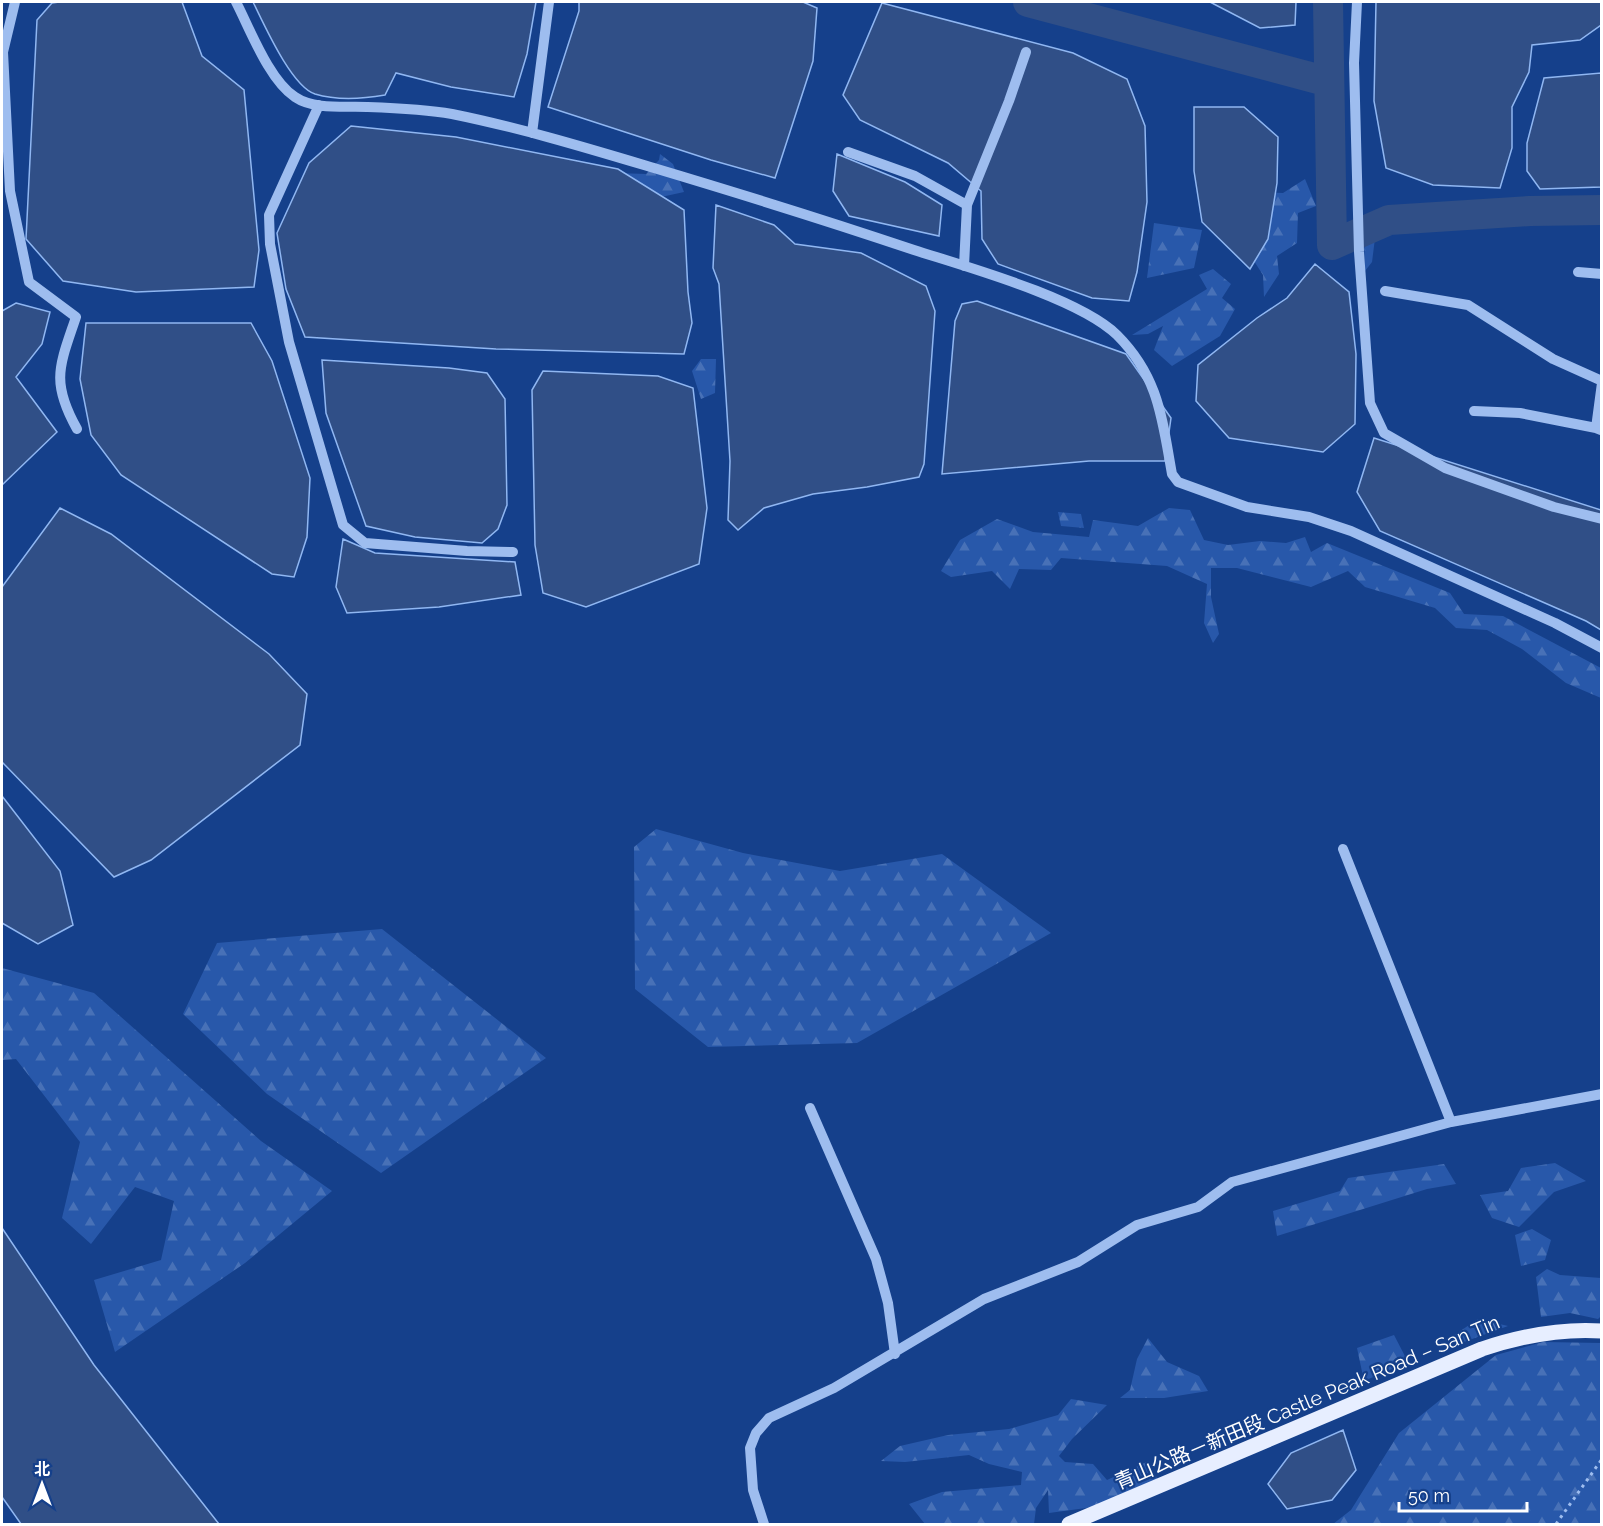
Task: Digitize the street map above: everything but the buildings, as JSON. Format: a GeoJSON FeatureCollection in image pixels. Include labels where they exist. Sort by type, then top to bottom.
{"type":"FeatureCollection","features":[{"type":"Feature","properties":{"kind":"main road","name":"青山公路－新田段 Castle Peak Road – San Tin"},"geometry":{"type":"LineString","coordinates":[[1069,1524],[1482,1349],[1540,1333],[1572,1330],[1602,1331]]}},
{"type":"Feature","properties":{"kind":"street"},"geometry":{"type":"LineString","coordinates":[[15,2],[3,52],[3,97],[10,191],[29,282],[76,317],[59,367],[63,404],[77,429]]}},
{"type":"Feature","properties":{"kind":"street"},"geometry":{"type":"LineString","coordinates":[[236,2],[275,76],[296,98],[319,105],[425,110],[532,133],[794,210],[964,266],[1061,302],[1091,317],[1116,334],[1146,371],[1161,406],[1172,474],[1178,482],[1247,507],[1309,517],[1351,531],[1555,623],[1602,648]]}},
{"type":"Feature","properties":{"kind":"street"},"geometry":{"type":"LineString","coordinates":[[532,133],[549,2]]}},
{"type":"Feature","properties":{"kind":"street"},"geometry":{"type":"LineString","coordinates":[[1357,2],[1354,63],[1359,252],[1370,403],[1384,433],[1446,468],[1554,507],[1602,519]]}},
{"type":"Feature","properties":{"kind":"street"},"geometry":{"type":"LineString","coordinates":[[964,266],[967,205],[1010,101],[1026,52]]}},
{"type":"Feature","properties":{"kind":"street"},"geometry":{"type":"LineString","coordinates":[[319,105],[269,215],[270,244],[289,342],[343,525],[365,543],[513,552]]}},
{"type":"Feature","properties":{"kind":"street"},"geometry":{"type":"LineString","coordinates":[[848,153],[915,176],[967,205]]}},
{"type":"Feature","properties":{"kind":"street"},"geometry":{"type":"LineString","coordinates":[[1578,272],[1602,274]]}},
{"type":"Feature","properties":{"kind":"street"},"geometry":{"type":"LineString","coordinates":[[1385,291],[1468,305],[1553,359],[1602,382],[1599,429],[1520,413],[1474,411]]}},
{"type":"Feature","properties":{"kind":"street"},"geometry":{"type":"LineString","coordinates":[[1343,849],[1451,1122]]}},
{"type":"Feature","properties":{"kind":"street"},"geometry":{"type":"LineString","coordinates":[[764,1524],[749,1466],[750,1448],[756,1433],[769,1418],[779,1411],[834,1388],[895,1354],[984,1299],[1078,1262],[1137,1225],[1198,1207],[1232,1182],[1451,1122],[1602,1094]]}},
{"type":"Feature","properties":{"kind":"street"},"geometry":{"type":"LineString","coordinates":[[810,1108],[876,1259],[888,1303],[895,1354]]}},
{"type":"Feature","properties":{"kind":"path"},"geometry":{"type":"LineString","coordinates":[[1556,1524],[1602,1459]]}},
{"type":"Feature","properties":{"kind":"green space"},"geometry":{"type":"Polygon","coordinates":[[[660,154],[673,164],[684,192],[661,197],[616,173],[646,174],[659,160],[660,154]]]}},
{"type":"Feature","properties":{"kind":"green space"},"geometry":{"type":"Polygon","coordinates":[[[1305,179],[1316,206],[1298,213],[1297,243],[1277,256],[1279,274],[1264,297],[1263,275],[1236,233],[1261,192],[1283,193],[1305,179]]]}},
{"type":"Feature","properties":{"kind":"green space"},"geometry":{"type":"Polygon","coordinates":[[[1154,223],[1202,230],[1194,268],[1147,278],[1154,223]]]}},
{"type":"Feature","properties":{"kind":"green space"},"geometry":{"type":"Polygon","coordinates":[[[1364,238],[1375,238],[1372,262],[1365,271],[1364,238]]]}},
{"type":"Feature","properties":{"kind":"green space"},"geometry":{"type":"Polygon","coordinates":[[[1213,269],[1231,284],[1222,298],[1235,309],[1220,336],[1172,366],[1154,350],[1163,326],[1148,334],[1132,335],[1207,289],[1199,275],[1213,269]]]}},
{"type":"Feature","properties":{"kind":"green space"},"geometry":{"type":"Polygon","coordinates":[[[701,359],[716,359],[715,393],[701,399],[692,371],[701,359]]]}},
{"type":"Feature","properties":{"kind":"green space"},"geometry":{"type":"Polygon","coordinates":[[[1169,508],[1190,510],[1204,540],[1228,545],[1260,541],[1286,543],[1305,537],[1311,552],[1327,543],[1450,593],[1464,614],[1503,616],[1601,668],[1601,698],[1566,683],[1522,649],[1487,630],[1456,628],[1435,608],[1365,587],[1348,571],[1311,587],[1237,568],[1211,568],[1211,597],[1219,634],[1213,643],[1204,623],[1207,584],[1167,566],[1061,558],[1051,570],[1019,569],[1010,589],[992,571],[951,577],[941,571],[960,540],[997,519],[1033,532],[1089,537],[1093,520],[1138,526],[1169,508]]]}},
{"type":"Feature","properties":{"kind":"green space"},"geometry":{"type":"Polygon","coordinates":[[[1058,512],[1081,514],[1084,528],[1061,526],[1058,512]]]}},
{"type":"Feature","properties":{"kind":"green space"},"geometry":{"type":"Polygon","coordinates":[[[656,829],[743,853],[840,871],[942,854],[1051,933],[857,1043],[708,1047],[635,989],[634,847],[656,829]]]}},
{"type":"Feature","properties":{"kind":"green space"},"geometry":{"type":"Polygon","coordinates":[[[382,929],[546,1058],[381,1173],[267,1094],[183,1014],[217,943],[382,929]]]}},
{"type":"Feature","properties":{"kind":"green space"},"geometry":{"type":"Polygon","coordinates":[[[2,968],[94,993],[261,1141],[332,1191],[245,1263],[115,1352],[94,1280],[161,1260],[174,1201],[135,1187],[91,1244],[62,1218],[80,1142],[16,1059],[2,1060],[2,968]]]}},
{"type":"Feature","properties":{"kind":"green space"},"geometry":{"type":"Polygon","coordinates":[[[1555,1163],[1586,1181],[1554,1192],[1519,1227],[1492,1218],[1480,1195],[1508,1191],[1521,1168],[1555,1163]]]}},
{"type":"Feature","properties":{"kind":"green space"},"geometry":{"type":"Polygon","coordinates":[[[1444,1164],[1456,1184],[1427,1189],[1277,1236],[1273,1211],[1340,1191],[1348,1178],[1444,1164]]]}},
{"type":"Feature","properties":{"kind":"green space"},"geometry":{"type":"Polygon","coordinates":[[[1532,1229],[1551,1240],[1545,1260],[1521,1266],[1515,1235],[1532,1229]]]}},
{"type":"Feature","properties":{"kind":"green space"},"geometry":{"type":"Polygon","coordinates":[[[1547,1269],[1560,1275],[1601,1278],[1601,1316],[1598,1319],[1570,1313],[1541,1317],[1536,1277],[1547,1269]]]}},
{"type":"Feature","properties":{"kind":"green space"},"geometry":{"type":"Polygon","coordinates":[[[1478,1319],[1508,1326],[1450,1347],[1450,1338],[1478,1319]]]}},
{"type":"Feature","properties":{"kind":"green space"},"geometry":{"type":"Polygon","coordinates":[[[1394,1335],[1408,1362],[1364,1381],[1357,1348],[1394,1335]]]}},
{"type":"Feature","properties":{"kind":"green space"},"geometry":{"type":"Polygon","coordinates":[[[1148,1338],[1167,1362],[1199,1376],[1208,1391],[1164,1398],[1120,1398],[1130,1390],[1137,1359],[1148,1338]]]}},
{"type":"Feature","properties":{"kind":"green space"},"geometry":{"type":"Polygon","coordinates":[[[1543,1342],[1601,1343],[1601,1524],[1333,1524],[1351,1510],[1399,1433],[1496,1355],[1543,1342]]]}},
{"type":"Feature","properties":{"kind":"green space"},"geometry":{"type":"Polygon","coordinates":[[[1071,1399],[1107,1405],[1072,1439],[1059,1456],[1065,1462],[1093,1464],[1107,1480],[1149,1461],[1158,1481],[1101,1506],[1049,1513],[1048,1490],[1036,1508],[1034,1524],[925,1524],[909,1504],[942,1492],[1021,1485],[1022,1472],[989,1464],[969,1455],[905,1462],[881,1461],[900,1446],[948,1435],[1009,1429],[1058,1415],[1071,1399]]]}},
{"type":"Feature","properties":{"kind":"shaded area"},"geometry":{"type":"Polygon","coordinates":[[[182,2],[202,56],[244,90],[259,250],[254,287],[136,292],[63,281],[26,239],[37,20],[52,3],[182,2]]]}},
{"type":"Feature","properties":{"kind":"shaded area"},"geometry":{"type":"Polygon","coordinates":[[[253,2],[536,2],[527,54],[514,97],[451,87],[396,73],[385,95],[350,99],[332,98],[306,89],[279,53],[253,2]]]}},
{"type":"Feature","properties":{"kind":"shaded area"},"geometry":{"type":"Polygon","coordinates":[[[579,2],[803,2],[817,8],[813,61],[775,178],[711,160],[548,107],[579,11],[579,2]]]}},
{"type":"Feature","properties":{"kind":"shaded area"},"geometry":{"type":"Polygon","coordinates":[[[1210,2],[1296,2],[1295,25],[1260,28],[1210,2]]]}},
{"type":"Feature","properties":{"kind":"shaded area"},"geometry":{"type":"Polygon","coordinates":[[[1376,2],[1601,2],[1601,25],[1580,40],[1532,45],[1529,72],[1512,107],[1512,148],[1500,188],[1433,185],[1386,168],[1374,101],[1376,2]]]}},
{"type":"Feature","properties":{"kind":"shaded area"},"geometry":{"type":"Polygon","coordinates":[[[882,3],[1073,53],[1127,79],[1145,126],[1147,202],[1137,272],[1129,301],[1092,298],[998,264],[982,239],[981,191],[948,163],[860,120],[843,95],[882,3]]]}},
{"type":"Feature","properties":{"kind":"shaded area"},"geometry":{"type":"Polygon","coordinates":[[[1601,73],[1601,187],[1540,189],[1527,171],[1527,143],[1544,78],[1601,73]]]}},
{"type":"Feature","properties":{"kind":"shaded area"},"geometry":{"type":"Polygon","coordinates":[[[1194,107],[1244,107],[1278,137],[1277,183],[1268,239],[1250,269],[1202,222],[1194,171],[1194,107]]]}},
{"type":"Feature","properties":{"kind":"shaded area"},"geometry":{"type":"Polygon","coordinates":[[[351,126],[456,137],[618,169],[684,210],[688,292],[692,323],[684,354],[496,349],[305,337],[286,289],[277,233],[309,163],[351,126]]]}},
{"type":"Feature","properties":{"kind":"shaded area"},"geometry":{"type":"Polygon","coordinates":[[[837,154],[905,182],[942,205],[939,236],[849,216],[833,191],[837,154]]]}},
{"type":"Feature","properties":{"kind":"shaded area"},"geometry":{"type":"Polygon","coordinates":[[[716,205],[774,225],[795,244],[861,253],[926,286],[935,311],[924,464],[919,477],[813,494],[764,508],[738,530],[728,520],[730,461],[719,284],[713,268],[716,205]]]}},
{"type":"Feature","properties":{"kind":"shaded area"},"geometry":{"type":"Polygon","coordinates":[[[1315,264],[1349,292],[1356,354],[1355,424],[1323,452],[1229,438],[1196,401],[1198,365],[1257,318],[1287,298],[1315,264]]]}},
{"type":"Feature","properties":{"kind":"shaded area"},"geometry":{"type":"Polygon","coordinates":[[[977,301],[1126,354],[1171,418],[1165,461],[1089,461],[942,474],[955,321],[962,304],[977,301]]]}},
{"type":"Feature","properties":{"kind":"shaded area"},"geometry":{"type":"Polygon","coordinates":[[[16,303],[50,312],[42,344],[16,377],[57,432],[2,485],[2,311],[16,303]]]}},
{"type":"Feature","properties":{"kind":"shaded area"},"geometry":{"type":"Polygon","coordinates":[[[86,323],[251,323],[272,361],[310,478],[307,537],[294,577],[272,574],[121,475],[91,435],[80,379],[86,323]]]}},
{"type":"Feature","properties":{"kind":"shaded area"},"geometry":{"type":"Polygon","coordinates":[[[322,360],[449,368],[487,373],[505,399],[507,505],[498,529],[482,543],[415,537],[366,526],[326,413],[322,360]]]}},
{"type":"Feature","properties":{"kind":"shaded area"},"geometry":{"type":"Polygon","coordinates":[[[543,371],[658,376],[693,388],[707,508],[699,564],[586,607],[543,593],[535,545],[532,390],[543,371]]]}},
{"type":"Feature","properties":{"kind":"shaded area"},"geometry":{"type":"Polygon","coordinates":[[[1374,438],[1601,510],[1601,630],[1586,621],[1380,531],[1357,492],[1374,438]]]}},
{"type":"Feature","properties":{"kind":"shaded area"},"geometry":{"type":"Polygon","coordinates":[[[60,508],[111,534],[269,654],[307,694],[300,745],[151,860],[114,877],[2,762],[2,587],[60,508]]]}},
{"type":"Feature","properties":{"kind":"shaded area"},"geometry":{"type":"Polygon","coordinates":[[[343,539],[375,553],[515,562],[521,595],[439,607],[347,613],[336,587],[343,539]]]}},
{"type":"Feature","properties":{"kind":"shaded area"},"geometry":{"type":"Polygon","coordinates":[[[2,796],[60,871],[73,925],[38,944],[2,923],[2,796]]]}},
{"type":"Feature","properties":{"kind":"shaded area"},"geometry":{"type":"Polygon","coordinates":[[[2,1228],[94,1365],[219,1524],[21,1524],[2,1497],[2,1228]]]}},
{"type":"Feature","properties":{"kind":"shaded area"},"geometry":{"type":"Polygon","coordinates":[[[1343,1430],[1356,1470],[1332,1500],[1287,1509],[1268,1484],[1291,1453],[1343,1430]]]}},
{"type":"Feature","properties":{"kind":"waterway"},"geometry":{"type":"LineString","coordinates":[[1028,2],[1329,82]]}},
{"type":"Feature","properties":{"kind":"waterway"},"geometry":{"type":"LineString","coordinates":[[1328,2],[1332,245],[1389,220],[1530,211],[1602,210]]}}]}
